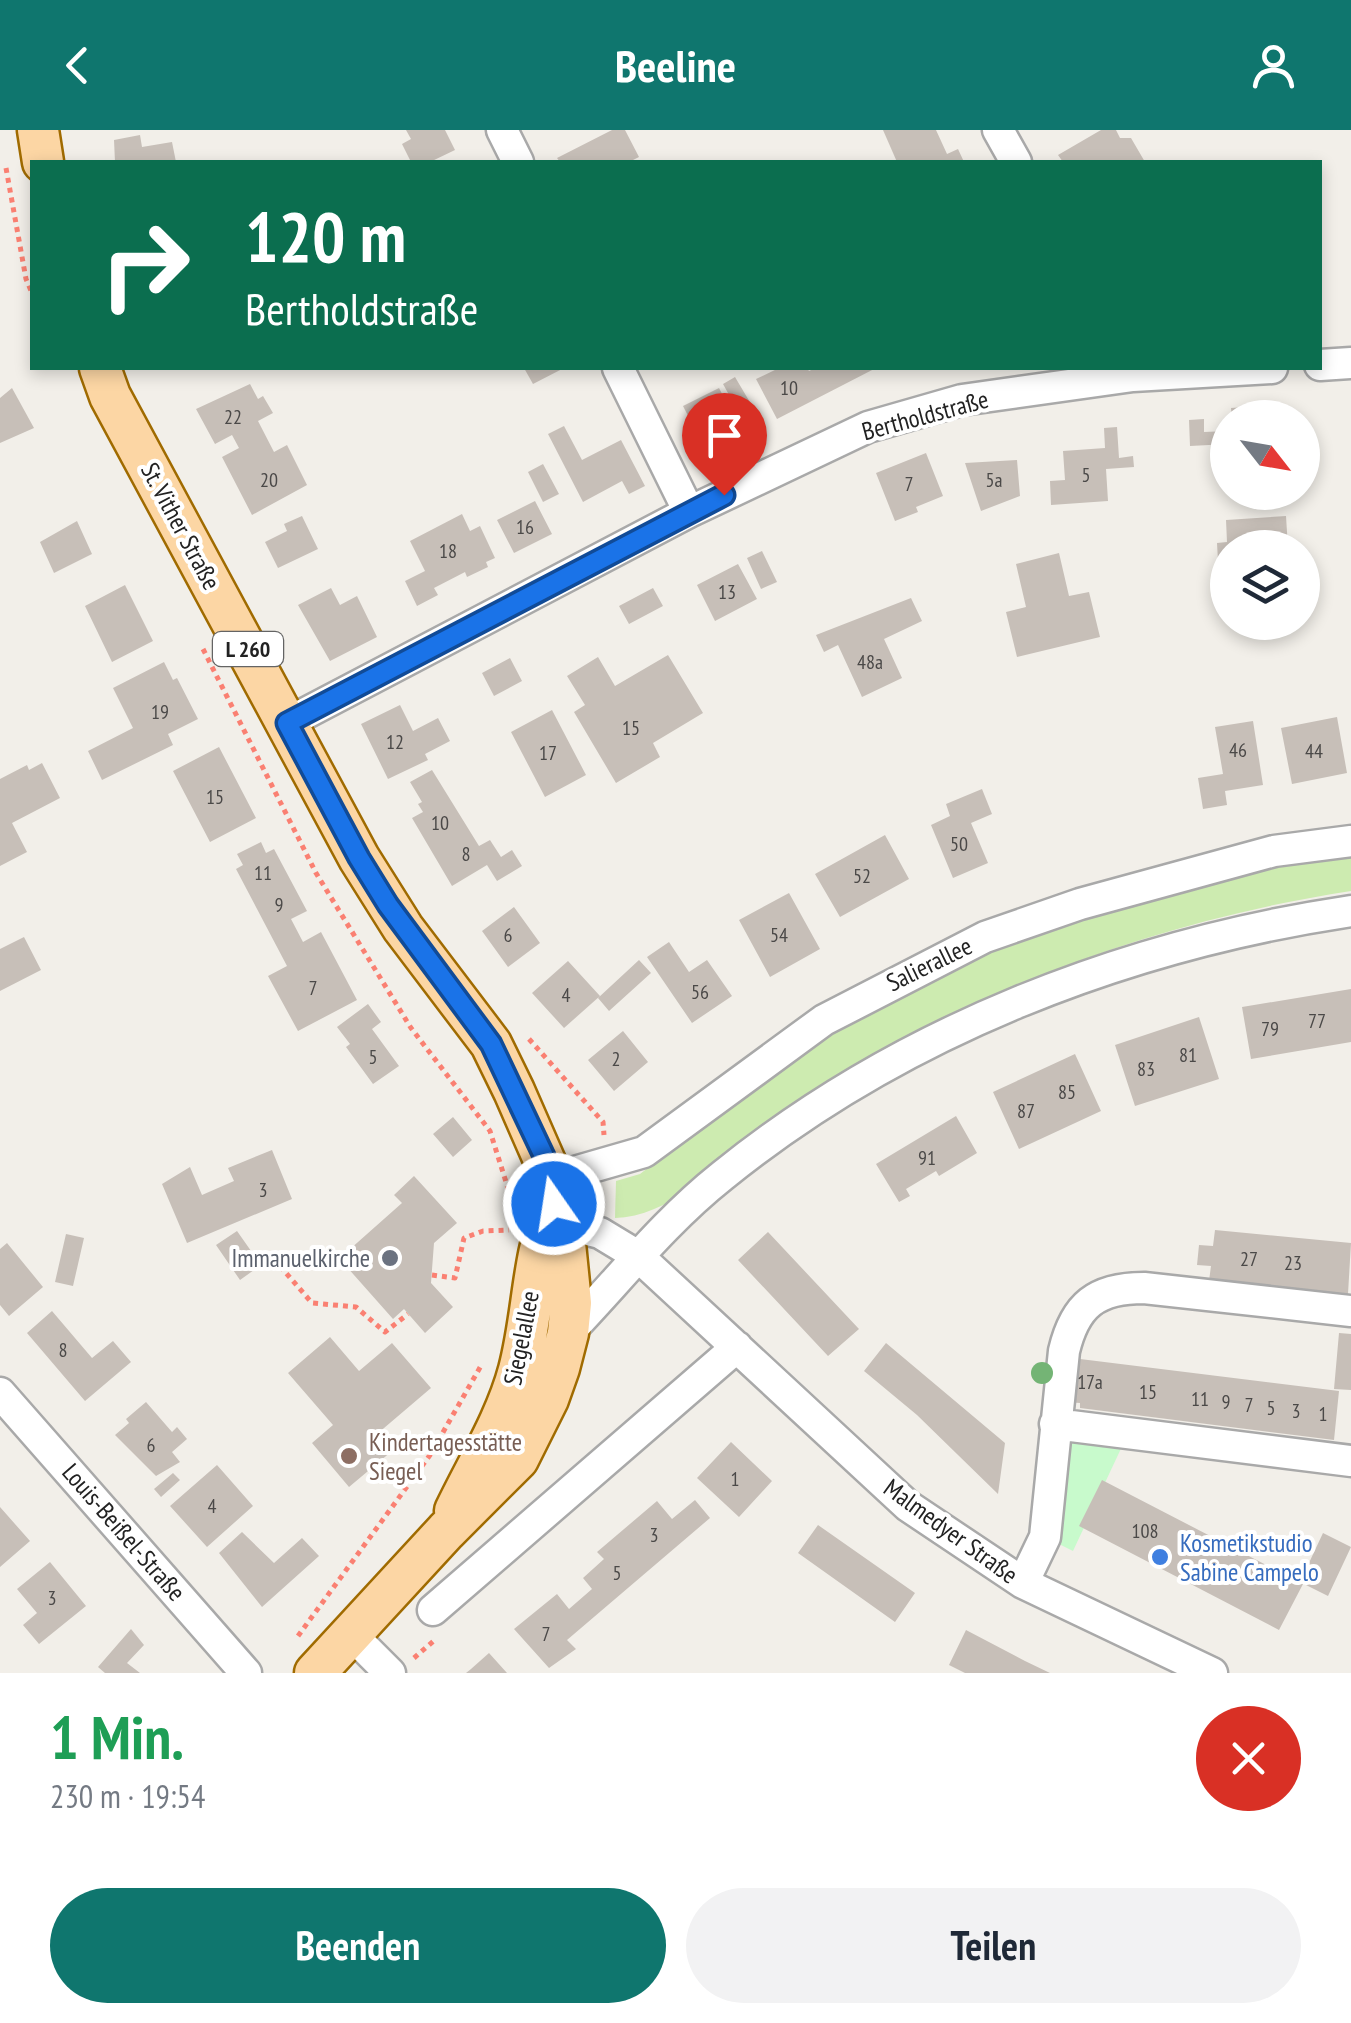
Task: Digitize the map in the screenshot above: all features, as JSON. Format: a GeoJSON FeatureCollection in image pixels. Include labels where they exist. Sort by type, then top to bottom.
{"type":"FeatureCollection","features":[{"type":"Feature","properties":{"kind":"main road"},"geometry":{"type":"LineString","coordinates":[[38,130],[44,160]]}},
{"type":"Feature","properties":{"kind":"main road","name":"St. Vither Straße"},"geometry":{"type":"LineString","coordinates":[[101,370],[110,396],[376,886],[491,1044],[544,1156],[557,1205]]}},
{"type":"Feature","properties":{"kind":"main road","name":"Siegelallee"},"geometry":{"type":"LineString","coordinates":[[305,1657],[351,1634],[446,1530],[518,1459],[548,1400],[568,1333],[571,1303],[557,1205]]}},
{"type":"Feature","properties":{"kind":"main road","name":"Siegelallee"},"geometry":{"type":"LineString","coordinates":[[446,1530],[498,1427],[518,1374],[528,1329],[537,1249],[557,1205]]}},
{"type":"Feature","properties":{"kind":"street"},"geometry":{"type":"LineString","coordinates":[[502,130],[517,160]]}},
{"type":"Feature","properties":{"kind":"street"},"geometry":{"type":"LineString","coordinates":[[998,130],[1015,160]]}},
{"type":"Feature","properties":{"kind":"street"},"geometry":{"type":"LineString","coordinates":[[1322,365],[1351,363]]}},
{"type":"Feature","properties":{"kind":"street"},"geometry":{"type":"LineString","coordinates":[[619,370],[689,512]]}},
{"type":"Feature","properties":{"kind":"street","name":"Bertholdstraße"},"geometry":{"type":"LineString","coordinates":[[287,723],[689,512],[868,426],[962,400],[1132,372],[1202,370]]}},
{"type":"Feature","properties":{"kind":"street","name":"Salierallee"},"geometry":{"type":"LineString","coordinates":[[557,1205],[578,1172],[644,1152],[824,1020],[985,937],[1080,904],[1274,850],[1351,841]]}},
{"type":"Feature","properties":{"kind":"street"},"geometry":{"type":"LineString","coordinates":[[568,1333],[638,1256],[722,1175],[816,1108],[966,1024],[1090,974],[1220,934],[1351,911]]}},
{"type":"Feature","properties":{"kind":"street"},"geometry":{"type":"LineString","coordinates":[[557,1205],[638,1256]]}},
{"type":"Feature","properties":{"kind":"street","name":"Malmedyer Straße"},"geometry":{"type":"LineString","coordinates":[[638,1256],[908,1506],[1023,1583],[1212,1673]]}},
{"type":"Feature","properties":{"kind":"street"},"geometry":{"type":"LineString","coordinates":[[1023,1583],[1046,1537],[1055,1424],[1070,1324],[1091,1300],[1116,1288],[1351,1312]]}},
{"type":"Feature","properties":{"kind":"street"},"geometry":{"type":"LineString","coordinates":[[434,1610],[737,1347]]}},
{"type":"Feature","properties":{"kind":"street","name":"Louis-Beißel-Straße"},"geometry":{"type":"LineString","coordinates":[[0,1393],[246,1673]]}},
{"type":"Feature","properties":{"kind":"street"},"geometry":{"type":"LineString","coordinates":[[1055,1424],[1351,1462]]}},
{"type":"Feature","properties":{"kind":"street"},"geometry":{"type":"LineString","coordinates":[[351,1634],[390,1673]]}},
{"type":"Feature","properties":{"kind":"path"},"geometry":{"type":"LineString","coordinates":[[4,156],[30,288]]}},
{"type":"Feature","properties":{"kind":"path"},"geometry":{"type":"LineString","coordinates":[[432,1275],[455,1278],[464,1238],[483,1231],[512,1230]]}},
{"type":"Feature","properties":{"kind":"path"},"geometry":{"type":"LineString","coordinates":[[280,1266],[312,1302],[356,1307],[386,1332],[408,1314]]}},
{"type":"Feature","properties":{"kind":"path"},"geometry":{"type":"LineString","coordinates":[[305,1657],[487,1355]]}},
{"type":"Feature","properties":{"kind":"green space"},"geometry":{"type":"Polygon","coordinates":[[[1351,847],[1351,891],[1237,913],[1126,944],[966,1008],[869,1058],[797,1103],[710,1174],[664,1205],[615,1218],[616,1181],[640,1174],[777,1067],[891,997],[994,944],[1106,902],[1351,847]]]}},
{"type":"Feature","properties":{"kind":"green space"},"geometry":{"type":"Polygon","coordinates":[[[1056,1434],[1125,1440],[1073,1551],[1045,1537],[1056,1434]]]}},
{"type":"Feature","properties":{"kind":"building"},"geometry":{"type":"Polygon","coordinates":[[[406,130],[445,130],[455,150],[434,160],[410,160],[402,144],[411,139],[406,130]]]}},
{"type":"Feature","properties":{"kind":"building"},"geometry":{"type":"Polygon","coordinates":[[[612,130],[625,130],[639,157],[633,160],[557,158],[612,130]]]}},
{"type":"Feature","properties":{"kind":"building"},"geometry":{"type":"Polygon","coordinates":[[[883,130],[936,130],[947,154],[958,149],[963,160],[896,160],[883,130]]]}},
{"type":"Feature","properties":{"kind":"building"},"geometry":{"type":"Polygon","coordinates":[[[1101,130],[1116,130],[1120,138],[1131,138],[1144,160],[1062,160],[1058,155],[1101,130]]]}},
{"type":"Feature","properties":{"kind":"building"},"geometry":{"type":"Polygon","coordinates":[[[140,135],[142,147],[172,142],[176,160],[115,160],[114,140],[140,135]]]}},
{"type":"Feature","properties":{"kind":"building"},"geometry":{"type":"Polygon","coordinates":[[[525,370],[560,370],[533,384],[525,370]]]}},
{"type":"Feature","properties":{"kind":"building"},"geometry":{"type":"Polygon","coordinates":[[[775,370],[872,370],[777,419],[756,379],[775,370]]]}},
{"type":"Feature","properties":{"kind":"building"},"geometry":{"type":"Polygon","coordinates":[[[735,377],[751,404],[738,411],[723,384],[735,377]]]}},
{"type":"Feature","properties":{"kind":"building"},"geometry":{"type":"Polygon","coordinates":[[[250,384],[258,399],[263,396],[273,413],[258,421],[274,452],[287,445],[307,485],[252,515],[222,457],[239,448],[232,435],[215,444],[196,409],[250,384]]]}},
{"type":"Feature","properties":{"kind":"building"},"geometry":{"type":"Polygon","coordinates":[[[12,388],[34,428],[0,443],[0,398],[12,388]]]}},
{"type":"Feature","properties":{"kind":"building"},"geometry":{"type":"Polygon","coordinates":[[[719,388],[738,424],[744,421],[751,435],[709,457],[683,406],[719,388]]]}},
{"type":"Feature","properties":{"kind":"building"},"geometry":{"type":"Polygon","coordinates":[[[1204,419],[1210,445],[1190,446],[1189,420],[1204,419]]]}},
{"type":"Feature","properties":{"kind":"building"},"geometry":{"type":"Polygon","coordinates":[[[564,426],[582,460],[621,440],[645,486],[629,494],[622,481],[583,502],[548,434],[564,426]]]}},
{"type":"Feature","properties":{"kind":"building"},"geometry":{"type":"Polygon","coordinates":[[[1117,427],[1119,458],[1133,456],[1134,467],[1106,469],[1108,501],[1051,505],[1050,481],[1065,480],[1063,451],[1105,448],[1104,428],[1117,427]]]}},
{"type":"Feature","properties":{"kind":"building"},"geometry":{"type":"Polygon","coordinates":[[[926,453],[943,496],[895,521],[876,473],[926,453]]]}},
{"type":"Feature","properties":{"kind":"building"},"geometry":{"type":"Polygon","coordinates":[[[1017,460],[1020,496],[981,511],[965,463],[1017,460]]]}},
{"type":"Feature","properties":{"kind":"building"},"geometry":{"type":"Polygon","coordinates":[[[543,464],[559,494],[543,502],[528,472],[543,464]]]}},
{"type":"Feature","properties":{"kind":"building"},"geometry":{"type":"Polygon","coordinates":[[[535,501],[552,534],[514,553],[497,520],[535,501]]]}},
{"type":"Feature","properties":{"kind":"building"},"geometry":{"type":"Polygon","coordinates":[[[462,514],[470,531],[480,526],[495,558],[486,562],[488,567],[467,577],[465,572],[434,588],[438,595],[417,606],[405,581],[425,571],[410,541],[462,514]]]}},
{"type":"Feature","properties":{"kind":"building"},"geometry":{"type":"Polygon","coordinates":[[[302,516],[318,549],[278,568],[265,542],[287,531],[284,524],[302,516]]]}},
{"type":"Feature","properties":{"kind":"building"},"geometry":{"type":"Polygon","coordinates":[[[1286,516],[1287,530],[1226,530],[1226,520],[1286,516]]]}},
{"type":"Feature","properties":{"kind":"building"},"geometry":{"type":"Polygon","coordinates":[[[77,521],[92,554],[54,573],[40,542],[77,521]]]}},
{"type":"Feature","properties":{"kind":"building"},"geometry":{"type":"Polygon","coordinates":[[[762,551],[777,582],[761,589],[747,558],[762,551]]]}},
{"type":"Feature","properties":{"kind":"building"},"geometry":{"type":"Polygon","coordinates":[[[1059,553],[1069,596],[1089,592],[1100,637],[1017,657],[1006,612],[1026,607],[1016,564],[1059,553]]]}},
{"type":"Feature","properties":{"kind":"building"},"geometry":{"type":"Polygon","coordinates":[[[738,564],[757,599],[715,621],[697,585],[738,564]]]}},
{"type":"Feature","properties":{"kind":"building"},"geometry":{"type":"Polygon","coordinates":[[[125,585],[153,641],[112,662],[85,606],[125,585]]]}},
{"type":"Feature","properties":{"kind":"building"},"geometry":{"type":"Polygon","coordinates":[[[331,588],[340,605],[357,596],[377,637],[330,661],[298,605],[331,588]]]}},
{"type":"Feature","properties":{"kind":"building"},"geometry":{"type":"Polygon","coordinates":[[[653,588],[663,606],[629,624],[619,606],[653,588]]]}},
{"type":"Feature","properties":{"kind":"building"},"geometry":{"type":"Polygon","coordinates":[[[911,598],[922,621],[884,639],[902,678],[862,697],[838,645],[824,652],[816,635],[911,598]]]}},
{"type":"Feature","properties":{"kind":"building"},"geometry":{"type":"Polygon","coordinates":[[[668,655],[703,713],[653,743],[660,757],[616,783],[574,712],[585,705],[567,676],[598,657],[615,686],[668,655]]]}},
{"type":"Feature","properties":{"kind":"building"},"geometry":{"type":"Polygon","coordinates":[[[510,658],[522,681],[494,696],[482,673],[510,658]]]}},
{"type":"Feature","properties":{"kind":"building"},"geometry":{"type":"Polygon","coordinates":[[[164,662],[198,719],[168,734],[173,745],[102,780],[88,751],[133,728],[113,688],[164,662]]]}},
{"type":"Feature","properties":{"kind":"building"},"geometry":{"type":"Polygon","coordinates":[[[400,705],[413,731],[438,718],[450,741],[425,754],[428,760],[388,779],[361,724],[400,705]]]}},
{"type":"Feature","properties":{"kind":"building"},"geometry":{"type":"Polygon","coordinates":[[[552,710],[586,775],[545,797],[511,732],[552,710]]]}},
{"type":"Feature","properties":{"kind":"building"},"geometry":{"type":"Polygon","coordinates":[[[1337,717],[1347,773],[1292,784],[1281,728],[1337,717]]]}},
{"type":"Feature","properties":{"kind":"building"},"geometry":{"type":"Polygon","coordinates":[[[1253,721],[1263,785],[1225,791],[1227,805],[1203,809],[1198,778],[1223,774],[1215,727],[1253,721]]]}},
{"type":"Feature","properties":{"kind":"building"},"geometry":{"type":"Polygon","coordinates":[[[219,747],[256,818],[210,842],[173,771],[219,747]]]}},
{"type":"Feature","properties":{"kind":"building"},"geometry":{"type":"Polygon","coordinates":[[[42,763],[60,798],[12,823],[27,852],[0,866],[0,779],[27,765],[29,770],[42,763]]]}},
{"type":"Feature","properties":{"kind":"building"},"geometry":{"type":"Polygon","coordinates":[[[432,770],[479,846],[490,840],[501,857],[512,850],[522,866],[497,881],[487,865],[452,886],[412,818],[423,812],[418,804],[422,802],[410,782],[432,770]]]}},
{"type":"Feature","properties":{"kind":"building"},"geometry":{"type":"Polygon","coordinates":[[[982,789],[992,814],[971,823],[988,863],[953,878],[931,825],[950,816],[946,804],[982,789]]]}},
{"type":"Feature","properties":{"kind":"building"},"geometry":{"type":"Polygon","coordinates":[[[885,835],[909,879],[840,917],[815,874],[885,835]]]}},
{"type":"Feature","properties":{"kind":"building"},"geometry":{"type":"Polygon","coordinates":[[[261,842],[266,853],[274,849],[307,911],[291,919],[303,942],[321,932],[357,1000],[298,1031],[268,976],[287,966],[236,869],[243,865],[237,854],[261,842]]]}},
{"type":"Feature","properties":{"kind":"building"},"geometry":{"type":"Polygon","coordinates":[[[789,893],[820,949],[770,977],[739,920],[789,893]]]}},
{"type":"Feature","properties":{"kind":"building"},"geometry":{"type":"Polygon","coordinates":[[[514,907],[540,943],[508,967],[482,931],[514,907]]]}},
{"type":"Feature","properties":{"kind":"building"},"geometry":{"type":"Polygon","coordinates":[[[24,937],[41,970],[0,991],[0,949],[24,937]]]}},
{"type":"Feature","properties":{"kind":"building"},"geometry":{"type":"Polygon","coordinates":[[[669,942],[689,972],[707,960],[732,996],[692,1023],[647,957],[669,942]]]}},
{"type":"Feature","properties":{"kind":"building"},"geometry":{"type":"Polygon","coordinates":[[[639,960],[651,973],[609,1011],[598,998],[639,960]]]}},
{"type":"Feature","properties":{"kind":"building"},"geometry":{"type":"Polygon","coordinates":[[[568,961],[600,996],[564,1028],[532,993],[568,961]]]}},
{"type":"Feature","properties":{"kind":"building"},"geometry":{"type":"Polygon","coordinates":[[[1351,989],[1351,1042],[1251,1059],[1242,1007],[1351,989]]]}},
{"type":"Feature","properties":{"kind":"building"},"geometry":{"type":"Polygon","coordinates":[[[368,1004],[381,1022],[372,1029],[399,1066],[373,1084],[346,1047],[350,1044],[337,1027],[368,1004]]]}},
{"type":"Feature","properties":{"kind":"building"},"geometry":{"type":"Polygon","coordinates":[[[1199,1017],[1219,1079],[1135,1106],[1115,1045],[1199,1017]]]}},
{"type":"Feature","properties":{"kind":"building"},"geometry":{"type":"Polygon","coordinates":[[[623,1031],[648,1062],[614,1091],[588,1060],[623,1031]]]}},
{"type":"Feature","properties":{"kind":"building"},"geometry":{"type":"Polygon","coordinates":[[[1075,1054],[1101,1111],[1019,1149],[993,1092],[1075,1054]]]}},
{"type":"Feature","properties":{"kind":"building"},"geometry":{"type":"Polygon","coordinates":[[[956,1116],[977,1153],[939,1176],[936,1171],[906,1189],[910,1196],[899,1202],[876,1164],[956,1116]]]}},
{"type":"Feature","properties":{"kind":"building"},"geometry":{"type":"Polygon","coordinates":[[[453,1117],[472,1140],[453,1157],[433,1134],[453,1117]]]}},
{"type":"Feature","properties":{"kind":"building"},"geometry":{"type":"Polygon","coordinates":[[[272,1150],[292,1199],[187,1243],[162,1184],[190,1167],[202,1195],[234,1181],[228,1168],[272,1150]]]}},
{"type":"Feature","properties":{"kind":"building","name":"Immanuelkirche"},"geometry":{"type":"Polygon","coordinates":[[[414,1176],[457,1223],[434,1243],[431,1283],[453,1307],[425,1333],[404,1309],[393,1319],[346,1266],[349,1250],[402,1203],[394,1195],[414,1176]]]}},
{"type":"Feature","properties":{"kind":"building"},"geometry":{"type":"Polygon","coordinates":[[[1215,1230],[1351,1243],[1348,1294],[1209,1281],[1211,1266],[1197,1265],[1199,1245],[1213,1246],[1215,1230]]]}},
{"type":"Feature","properties":{"kind":"building"},"geometry":{"type":"Polygon","coordinates":[[[237,1231],[261,1265],[240,1280],[216,1245],[237,1231]]]}},
{"type":"Feature","properties":{"kind":"building"},"geometry":{"type":"Polygon","coordinates":[[[768,1232],[859,1329],[828,1356],[738,1260],[768,1232]]]}},
{"type":"Feature","properties":{"kind":"building"},"geometry":{"type":"Polygon","coordinates":[[[66,1234],[84,1238],[73,1286],[55,1282],[66,1234]]]}},
{"type":"Feature","properties":{"kind":"building"},"geometry":{"type":"Polygon","coordinates":[[[7,1243],[43,1287],[9,1316],[0,1305],[0,1249],[7,1243]]]}},
{"type":"Feature","properties":{"kind":"building"},"geometry":{"type":"Polygon","coordinates":[[[52,1311],[92,1358],[113,1341],[131,1362],[85,1401],[27,1333],[52,1311]]]}},
{"type":"Feature","properties":{"kind":"building"},"geometry":{"type":"Polygon","coordinates":[[[1339,1333],[1351,1334],[1351,1390],[1334,1389],[1339,1333]]]}},
{"type":"Feature","properties":{"kind":"building"},"geometry":{"type":"Polygon","coordinates":[[[330,1337],[359,1371],[392,1343],[431,1388],[377,1434],[392,1451],[349,1487],[312,1443],[333,1425],[288,1373],[330,1337]]]}},
{"type":"Feature","properties":{"kind":"building"},"geometry":{"type":"Polygon","coordinates":[[[886,1343],[1005,1443],[998,1494],[917,1415],[864,1371],[886,1343]]]}},
{"type":"Feature","properties":{"kind":"building"},"geometry":{"type":"Polygon","coordinates":[[[1072,1358],[1339,1391],[1334,1440],[1080,1408],[1080,1403],[1066,1402],[1072,1358]]]}},
{"type":"Feature","properties":{"kind":"building"},"geometry":{"type":"Polygon","coordinates":[[[146,1402],[172,1432],[177,1427],[187,1439],[172,1452],[180,1462],[156,1476],[115,1435],[146,1402]]]}},
{"type":"Feature","properties":{"kind":"building"},"geometry":{"type":"Polygon","coordinates":[[[731,1442],[772,1481],[739,1517],[697,1478],[731,1442]]]}},
{"type":"Feature","properties":{"kind":"building"},"geometry":{"type":"Polygon","coordinates":[[[217,1465],[253,1506],[207,1547],[170,1506],[217,1465]]]}},
{"type":"Feature","properties":{"kind":"building"},"geometry":{"type":"Polygon","coordinates":[[[173,1473],[180,1480],[161,1497],[154,1489],[173,1473]]]}},
{"type":"Feature","properties":{"kind":"building"},"geometry":{"type":"Polygon","coordinates":[[[1102,1480],[1303,1584],[1279,1630],[1079,1526],[1102,1480]]]}},
{"type":"Feature","properties":{"kind":"building"},"geometry":{"type":"Polygon","coordinates":[[[695,1500],[710,1518],[567,1640],[576,1649],[549,1668],[514,1629],[557,1594],[569,1609],[592,1589],[583,1578],[604,1559],[597,1552],[657,1501],[672,1519],[695,1500]]]}},
{"type":"Feature","properties":{"kind":"building"},"geometry":{"type":"Polygon","coordinates":[[[0,1507],[30,1541],[0,1567],[0,1507]]]}},
{"type":"Feature","properties":{"kind":"building"},"geometry":{"type":"Polygon","coordinates":[[[818,1525],[915,1593],[895,1622],[798,1553],[818,1525]]]}},
{"type":"Feature","properties":{"kind":"building"},"geometry":{"type":"Polygon","coordinates":[[[242,1532],[274,1563],[302,1538],[319,1556],[262,1607],[219,1553],[242,1532]]]}},
{"type":"Feature","properties":{"kind":"building"},"geometry":{"type":"Polygon","coordinates":[[[1323,1533],[1351,1547],[1328,1596],[1300,1582],[1323,1533]]]}},
{"type":"Feature","properties":{"kind":"building"},"geometry":{"type":"Polygon","coordinates":[[[50,1562],[86,1606],[39,1644],[23,1625],[37,1613],[17,1589],[50,1562]]]}},
{"type":"Feature","properties":{"kind":"building"},"geometry":{"type":"Polygon","coordinates":[[[131,1629],[144,1645],[127,1663],[140,1673],[105,1673],[98,1667],[131,1629]]]}},
{"type":"Feature","properties":{"kind":"building"},"geometry":{"type":"Polygon","coordinates":[[[966,1630],[1050,1673],[965,1673],[949,1665],[966,1630]]]}},
{"type":"Feature","properties":{"kind":"building"},"geometry":{"type":"Polygon","coordinates":[[[489,1653],[507,1673],[466,1673],[471,1669],[489,1653]]]}},
{"type":"Feature","properties":{"kind":"place","name":"Immanuelkirche"},"geometry":{"type":"Point","coordinates":[390,1258]}},
{"type":"Feature","properties":{"kind":"place","name":"Kindertagesstätte Siegel"},"geometry":{"type":"Point","coordinates":[349,1456]}},
{"type":"Feature","properties":{"kind":"place","name":"Kosmetikstudio Sabine Campelo"},"geometry":{"type":"Point","coordinates":[1160,1557]}},
{"type":"Feature","properties":{"kind":"route"},"geometry":{"type":"LineString","coordinates":[[554,1204],[544,1156],[491,1044],[388,905],[326,800],[287,723],[724,495]]}}]}
